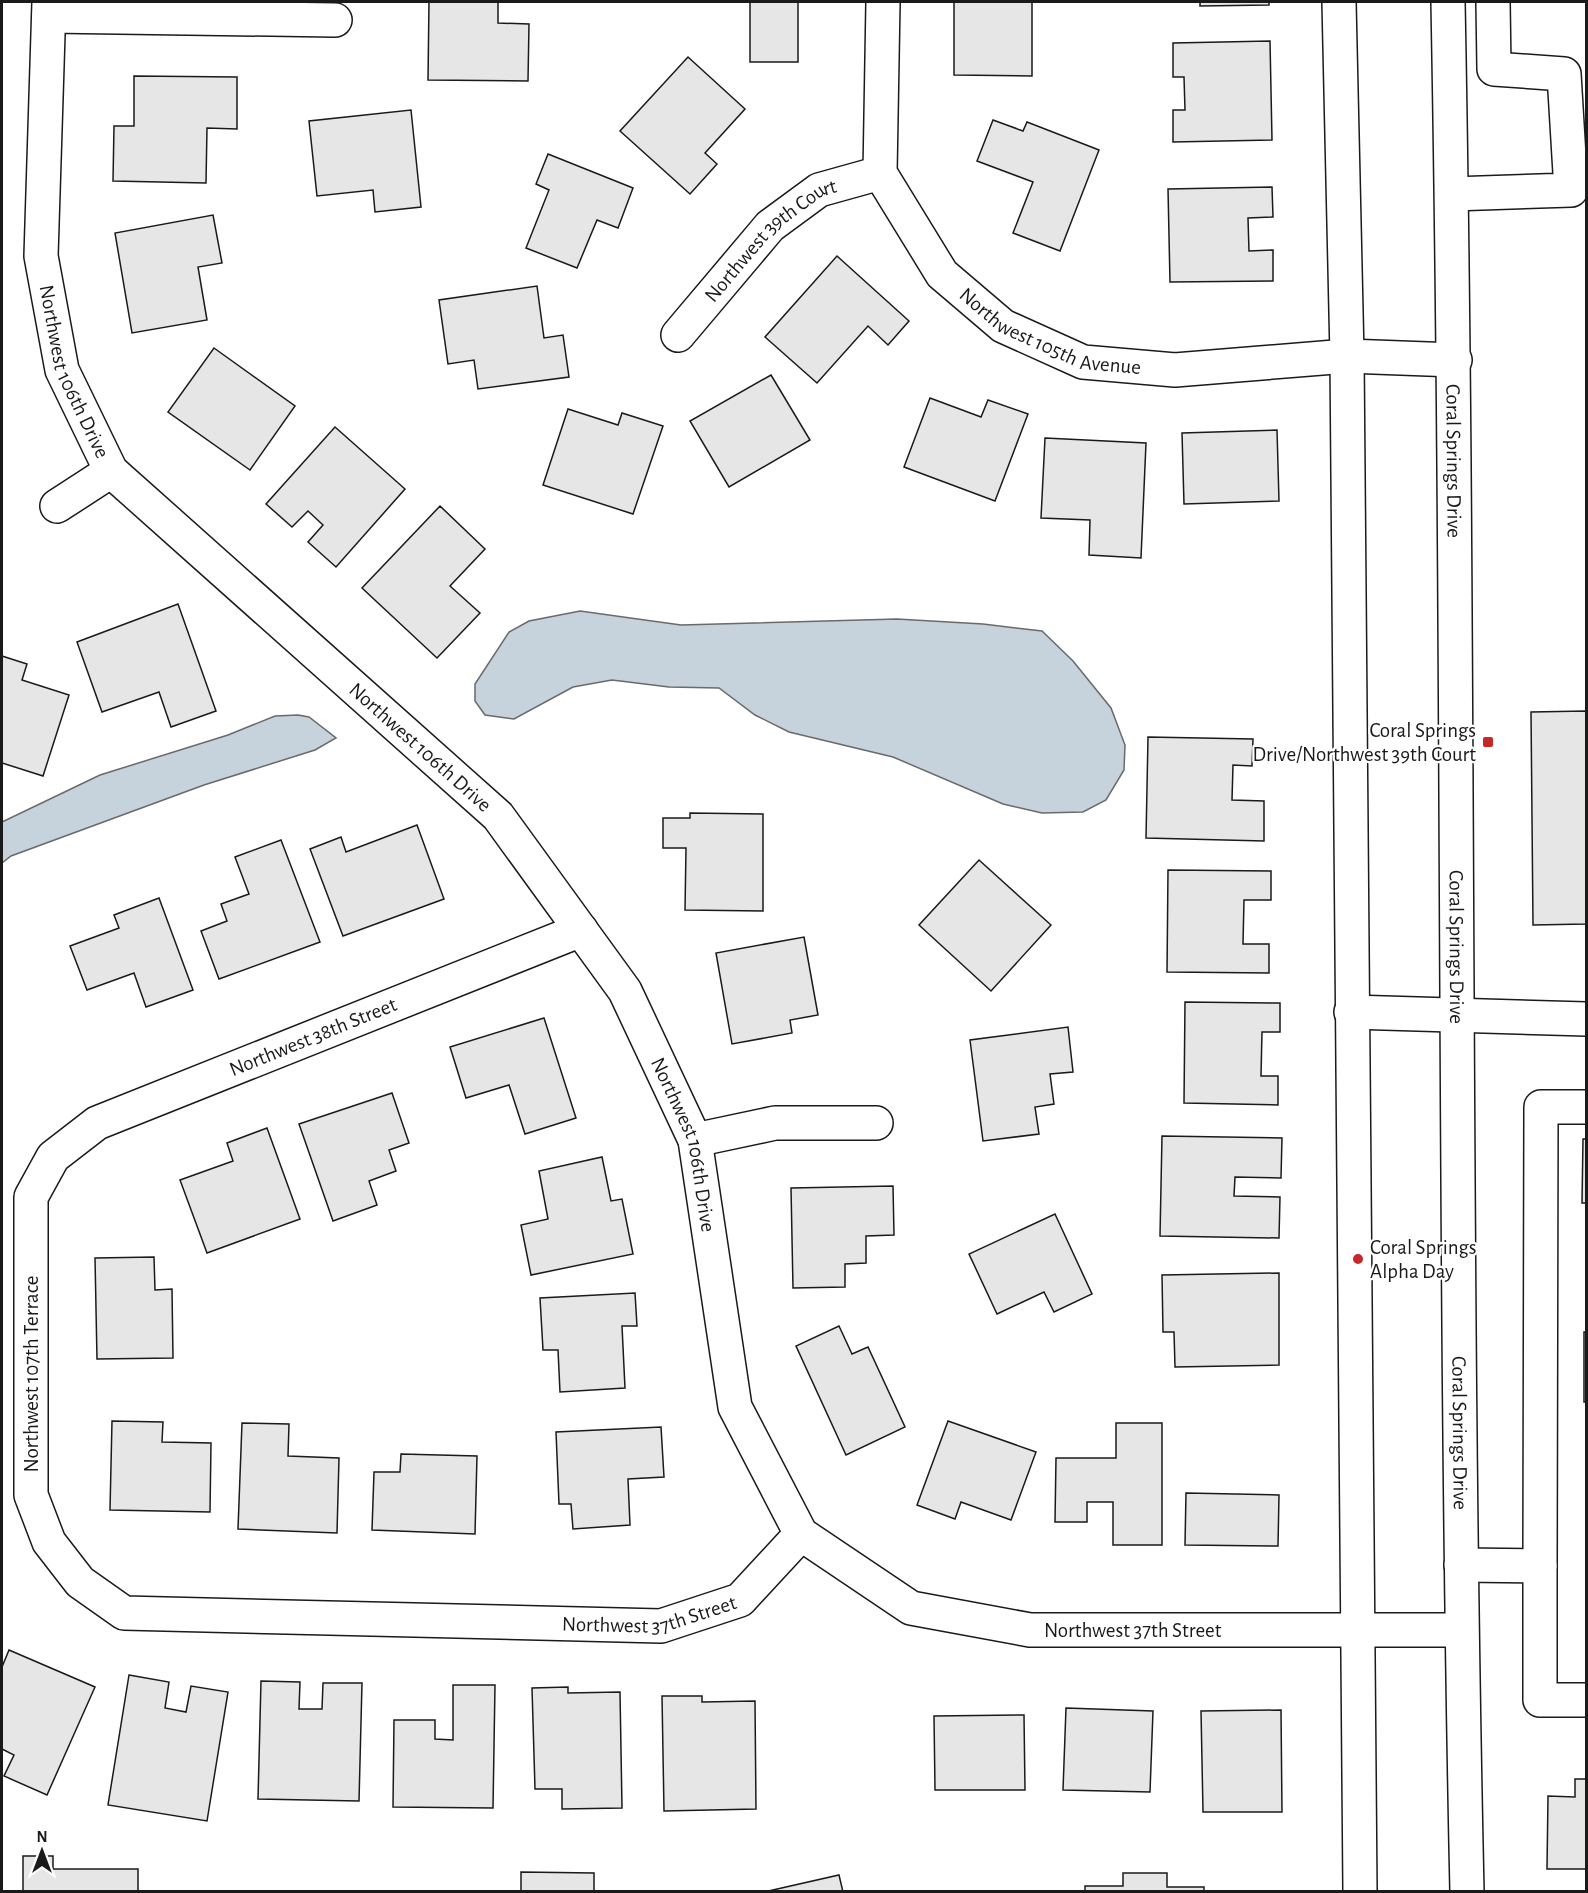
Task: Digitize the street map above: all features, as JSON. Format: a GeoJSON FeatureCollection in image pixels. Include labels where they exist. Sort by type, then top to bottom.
{"type":"FeatureCollection","features":[{"type":"Feature","properties":{"kind":"street"},"geometry":{"type":"LineString","coordinates":[[880,173],[883,2]]}},
{"type":"Feature","properties":{"kind":"street"},"geometry":{"type":"LineString","coordinates":[[1340,2],[1347,356],[1360,1892]]}},
{"type":"Feature","properties":{"kind":"street","name":"Coral Springs Drive"},"geometry":{"type":"LineString","coordinates":[[1448,2],[1455,360],[1455,1017],[1461,1630],[1467,1892]]}},
{"type":"Feature","properties":{"kind":"street"},"geometry":{"type":"LineString","coordinates":[[1452,194],[1571,190],[1564,74],[1494,69],[1493,2]]}},
{"type":"Feature","properties":{"kind":"street"},"geometry":{"type":"LineString","coordinates":[[49,9],[335,20]]}},
{"type":"Feature","properties":{"kind":"street","name":"Northwest 106th Drive"},"geometry":{"type":"LineString","coordinates":[[49,9],[40,256],[62,370],[111,471],[498,816],[625,992],[695,1140],[735,1407],[801,1534]]}},
{"type":"Feature","properties":{"kind":"street","name":"Northwest 39th Court"},"geometry":{"type":"LineString","coordinates":[[678,335],[770,226],[819,190],[880,173]]}},
{"type":"Feature","properties":{"kind":"street","name":"Northwest 105th Avenue"},"geometry":{"type":"LineString","coordinates":[[880,173],[942,274],[1004,326],[1083,362],[1175,370],[1347,356],[1455,360]]}},
{"type":"Feature","properties":{"kind":"street"},"geometry":{"type":"LineString","coordinates":[[57,506],[111,471]]}},
{"type":"Feature","properties":{"kind":"street","name":"Northwest 38th Street"},"geometry":{"type":"LineString","coordinates":[[53,1157],[97,1123],[581,930]]}},
{"type":"Feature","properties":{"kind":"street"},"geometry":{"type":"LineString","coordinates":[[1352,1012],[1455,1017],[1587,1019]]}},
{"type":"Feature","properties":{"kind":"street"},"geometry":{"type":"LineString","coordinates":[[1587,1107],[1540,1107],[1540,1700],[1587,1700]]}},
{"type":"Feature","properties":{"kind":"street"},"geometry":{"type":"LineString","coordinates":[[695,1140],[775,1123],[876,1123]]}},
{"type":"Feature","properties":{"kind":"street","name":"Northwest 107th Terrace"},"geometry":{"type":"LineString","coordinates":[[53,1157],[31,1197],[31,1495],[49,1542],[80,1582]]}},
{"type":"Feature","properties":{"kind":"street","name":"Northwest 37th Street"},"geometry":{"type":"LineString","coordinates":[[80,1582],[124,1613],[661,1626],[740,1600],[801,1534],[911,1608],[1030,1630],[1461,1630]]}},
{"type":"Feature","properties":{"kind":"street"},"geometry":{"type":"LineString","coordinates":[[1461,1565],[1540,1566]]}},
{"type":"Feature","properties":{"kind":"shaded area"},"geometry":{"type":"Polygon","coordinates":[[[580,611],[681,625],[897,619],[983,624],[1042,631],[1073,661],[1111,708],[1125,745],[1124,770],[1106,800],[1083,812],[1042,813],[1003,804],[893,757],[789,732],[755,715],[719,688],[669,687],[612,680],[573,687],[514,719],[485,715],[475,701],[475,684],[509,632],[529,621],[580,611]]]}},
{"type":"Feature","properties":{"kind":"shaded area"},"geometry":{"type":"Polygon","coordinates":[[[275,716],[309,717],[336,738],[315,750],[204,785],[11,856],[2,863],[2,822],[100,775],[228,735],[275,716]]]}},
{"type":"Feature","properties":{"kind":"building"},"geometry":{"type":"Polygon","coordinates":[[[429,2],[498,2],[498,23],[529,24],[528,81],[428,80],[429,2]]]}},
{"type":"Feature","properties":{"kind":"building"},"geometry":{"type":"Polygon","coordinates":[[[750,2],[798,2],[798,62],[750,62],[750,2]]]}},
{"type":"Feature","properties":{"kind":"building"},"geometry":{"type":"Polygon","coordinates":[[[954,2],[1032,2],[1032,76],[954,75],[954,2]]]}},
{"type":"Feature","properties":{"kind":"building"},"geometry":{"type":"Polygon","coordinates":[[[1200,2],[1269,2],[1269,5],[1200,6],[1200,2]]]}},
{"type":"Feature","properties":{"kind":"building"},"geometry":{"type":"Polygon","coordinates":[[[1270,41],[1272,140],[1173,142],[1173,110],[1185,110],[1184,77],[1173,77],[1173,43],[1270,41]]]}},
{"type":"Feature","properties":{"kind":"building"},"geometry":{"type":"Polygon","coordinates":[[[688,57],[745,109],[705,153],[717,164],[690,194],[620,131],[688,57]]]}},
{"type":"Feature","properties":{"kind":"building"},"geometry":{"type":"Polygon","coordinates":[[[134,76],[237,77],[237,129],[207,128],[206,183],[113,181],[114,126],[134,126],[134,76]]]}},
{"type":"Feature","properties":{"kind":"building"},"geometry":{"type":"Polygon","coordinates":[[[411,110],[421,207],[375,212],[373,190],[317,196],[309,121],[411,110]]]}},
{"type":"Feature","properties":{"kind":"building"},"geometry":{"type":"Polygon","coordinates":[[[993,120],[1023,131],[1027,122],[1099,150],[1060,251],[1013,233],[1033,182],[977,161],[993,120]]]}},
{"type":"Feature","properties":{"kind":"building"},"geometry":{"type":"Polygon","coordinates":[[[548,154],[633,188],[618,228],[597,220],[577,268],[526,248],[549,190],[536,184],[548,154]]]}},
{"type":"Feature","properties":{"kind":"building"},"geometry":{"type":"Polygon","coordinates":[[[1272,187],[1273,217],[1248,218],[1249,251],[1273,250],[1273,281],[1170,282],[1168,189],[1272,187]]]}},
{"type":"Feature","properties":{"kind":"building"},"geometry":{"type":"Polygon","coordinates":[[[213,215],[222,263],[198,267],[207,320],[132,333],[115,233],[213,215]]]}},
{"type":"Feature","properties":{"kind":"building"},"geometry":{"type":"Polygon","coordinates":[[[837,256],[909,321],[888,345],[868,326],[817,383],[765,337],[837,256]]]}},
{"type":"Feature","properties":{"kind":"building"},"geometry":{"type":"Polygon","coordinates":[[[537,286],[544,338],[563,335],[569,377],[478,389],[474,360],[448,364],[439,300],[537,286]]]}},
{"type":"Feature","properties":{"kind":"building"},"geometry":{"type":"Polygon","coordinates":[[[214,348],[295,406],[250,470],[168,412],[214,348]]]}},
{"type":"Feature","properties":{"kind":"building"},"geometry":{"type":"Polygon","coordinates":[[[771,375],[810,440],[729,487],[690,421],[771,375]]]}},
{"type":"Feature","properties":{"kind":"building"},"geometry":{"type":"Polygon","coordinates":[[[930,398],[981,417],[988,400],[1028,414],[995,501],[904,467],[930,398]]]}},
{"type":"Feature","properties":{"kind":"building"},"geometry":{"type":"Polygon","coordinates":[[[568,409],[618,425],[622,413],[663,426],[633,514],[543,485],[568,409]]]}},
{"type":"Feature","properties":{"kind":"building"},"geometry":{"type":"Polygon","coordinates":[[[335,427],[405,489],[336,567],[308,542],[323,525],[308,511],[292,527],[266,504],[335,427]]]}},
{"type":"Feature","properties":{"kind":"building"},"geometry":{"type":"Polygon","coordinates":[[[1277,430],[1279,501],[1184,504],[1182,433],[1277,430]]]}},
{"type":"Feature","properties":{"kind":"building"},"geometry":{"type":"Polygon","coordinates":[[[1045,438],[1146,443],[1141,558],[1089,555],[1090,520],[1041,518],[1045,438]]]}},
{"type":"Feature","properties":{"kind":"building"},"geometry":{"type":"Polygon","coordinates":[[[440,506],[485,549],[450,586],[480,613],[437,658],[362,588],[440,506]]]}},
{"type":"Feature","properties":{"kind":"building"},"geometry":{"type":"Polygon","coordinates":[[[178,604],[216,711],[171,727],[159,692],[102,712],[77,642],[178,604]]]}},
{"type":"Feature","properties":{"kind":"building"},"geometry":{"type":"Polygon","coordinates":[[[2,656],[27,664],[22,680],[69,695],[43,776],[2,763],[2,656]]]}},
{"type":"Feature","properties":{"kind":"building"},"geometry":{"type":"Polygon","coordinates":[[[1586,711],[1586,924],[1533,925],[1531,712],[1586,711]]]}},
{"type":"Feature","properties":{"kind":"building"},"geometry":{"type":"Polygon","coordinates":[[[1148,737],[1253,739],[1252,766],[1233,765],[1232,800],[1264,801],[1264,841],[1146,838],[1148,737]]]}},
{"type":"Feature","properties":{"kind":"building"},"geometry":{"type":"Polygon","coordinates":[[[690,813],[763,814],[763,911],[685,910],[686,848],[663,848],[663,818],[690,818],[690,813]]]}},
{"type":"Feature","properties":{"kind":"building"},"geometry":{"type":"Polygon","coordinates":[[[417,825],[444,899],[343,936],[310,849],[341,837],[346,852],[417,825]]]}},
{"type":"Feature","properties":{"kind":"building"},"geometry":{"type":"Polygon","coordinates":[[[281,840],[320,942],[219,979],[201,931],[227,921],[221,904],[249,894],[235,857],[281,840]]]}},
{"type":"Feature","properties":{"kind":"building"},"geometry":{"type":"Polygon","coordinates":[[[979,860],[1051,925],[991,991],[919,925],[979,860]]]}},
{"type":"Feature","properties":{"kind":"building"},"geometry":{"type":"Polygon","coordinates":[[[1168,870],[1271,871],[1271,900],[1244,900],[1243,944],[1269,944],[1269,973],[1167,972],[1168,870]]]}},
{"type":"Feature","properties":{"kind":"building"},"geometry":{"type":"Polygon","coordinates":[[[159,898],[193,990],[146,1007],[134,973],[87,990],[70,946],[119,928],[114,915],[159,898]]]}},
{"type":"Feature","properties":{"kind":"building"},"geometry":{"type":"Polygon","coordinates":[[[804,937],[818,1015],[790,1020],[792,1033],[732,1044],[716,953],[804,937]]]}},
{"type":"Feature","properties":{"kind":"building"},"geometry":{"type":"Polygon","coordinates":[[[1185,1002],[1280,1003],[1280,1032],[1262,1032],[1261,1076],[1278,1076],[1278,1105],[1184,1103],[1185,1002]]]}},
{"type":"Feature","properties":{"kind":"building"},"geometry":{"type":"Polygon","coordinates":[[[544,1018],[576,1118],[525,1134],[509,1085],[466,1098],[450,1047],[544,1018]]]}},
{"type":"Feature","properties":{"kind":"building"},"geometry":{"type":"Polygon","coordinates":[[[1068,1027],[1073,1072],[1050,1074],[1054,1104],[1035,1107],[1039,1134],[983,1141],[970,1040],[1068,1027]]]}},
{"type":"Feature","properties":{"kind":"building"},"geometry":{"type":"Polygon","coordinates":[[[392,1093],[409,1143],[389,1150],[396,1171],[369,1181],[377,1205],[333,1221],[299,1124],[392,1093]]]}},
{"type":"Feature","properties":{"kind":"building"},"geometry":{"type":"Polygon","coordinates":[[[267,1128],[300,1219],[207,1253],[180,1180],[233,1161],[227,1143],[267,1128]]]}},
{"type":"Feature","properties":{"kind":"building"},"geometry":{"type":"Polygon","coordinates":[[[1162,1136],[1282,1138],[1281,1178],[1235,1177],[1234,1196],[1280,1197],[1279,1238],[1160,1236],[1162,1136]]]}},
{"type":"Feature","properties":{"kind":"building"},"geometry":{"type":"Polygon","coordinates":[[[1583,1139],[1586,1139],[1586,1203],[1582,1203],[1583,1139]]]}},
{"type":"Feature","properties":{"kind":"building"},"geometry":{"type":"Polygon","coordinates":[[[602,1157],[611,1201],[622,1199],[633,1254],[531,1275],[521,1225],[548,1219],[539,1171],[602,1157]]]}},
{"type":"Feature","properties":{"kind":"building"},"geometry":{"type":"Polygon","coordinates":[[[893,1186],[894,1235],[866,1236],[866,1263],[845,1264],[845,1287],[793,1288],[791,1188],[893,1186]]]}},
{"type":"Feature","properties":{"kind":"building"},"geometry":{"type":"Polygon","coordinates":[[[1055,1214],[1092,1294],[1054,1312],[1044,1292],[997,1314],[969,1254],[1055,1214]]]}},
{"type":"Feature","properties":{"kind":"building"},"geometry":{"type":"Polygon","coordinates":[[[154,1257],[155,1290],[172,1289],[173,1358],[97,1359],[95,1258],[154,1257]]]}},
{"type":"Feature","properties":{"kind":"building"},"geometry":{"type":"Polygon","coordinates":[[[1279,1273],[1279,1365],[1175,1367],[1174,1332],[1163,1332],[1162,1275],[1279,1273]]]}},
{"type":"Feature","properties":{"kind":"building"},"geometry":{"type":"Polygon","coordinates":[[[635,1293],[637,1326],[622,1326],[625,1388],[560,1392],[558,1350],[543,1350],[540,1298],[635,1293]]]}},
{"type":"Feature","properties":{"kind":"building"},"geometry":{"type":"Polygon","coordinates":[[[839,1326],[852,1354],[868,1347],[905,1427],[846,1455],[796,1346],[839,1326]]]}},
{"type":"Feature","properties":{"kind":"building"},"geometry":{"type":"Polygon","coordinates":[[[1584,1332],[1586,1332],[1586,1402],[1584,1402],[1584,1332]]]}},
{"type":"Feature","properties":{"kind":"building"},"geometry":{"type":"Polygon","coordinates":[[[112,1421],[163,1422],[162,1442],[211,1443],[210,1512],[110,1510],[112,1421]]]}},
{"type":"Feature","properties":{"kind":"building"},"geometry":{"type":"Polygon","coordinates":[[[948,1421],[1036,1452],[1011,1520],[961,1502],[955,1519],[917,1505],[948,1421]]]}},
{"type":"Feature","properties":{"kind":"building"},"geometry":{"type":"Polygon","coordinates":[[[242,1423],[289,1424],[288,1456],[339,1458],[337,1533],[238,1529],[242,1423]]]}},
{"type":"Feature","properties":{"kind":"building"},"geometry":{"type":"Polygon","coordinates":[[[1116,1423],[1162,1423],[1162,1545],[1113,1545],[1113,1502],[1087,1502],[1087,1522],[1055,1522],[1056,1458],[1116,1458],[1116,1423]]]}},
{"type":"Feature","properties":{"kind":"building"},"geometry":{"type":"Polygon","coordinates":[[[661,1427],[664,1477],[628,1479],[630,1525],[573,1529],[571,1504],[559,1504],[556,1432],[661,1427]]]}},
{"type":"Feature","properties":{"kind":"building"},"geometry":{"type":"Polygon","coordinates":[[[401,1454],[477,1456],[475,1534],[372,1530],[374,1472],[400,1472],[401,1454]]]}},
{"type":"Feature","properties":{"kind":"building"},"geometry":{"type":"Polygon","coordinates":[[[1186,1493],[1279,1495],[1278,1546],[1185,1545],[1186,1493]]]}},
{"type":"Feature","properties":{"kind":"building"},"geometry":{"type":"Polygon","coordinates":[[[9,1650],[95,1687],[47,1795],[4,1776],[14,1755],[2,1749],[2,1667],[9,1650]]]}},
{"type":"Feature","properties":{"kind":"building"},"geometry":{"type":"Polygon","coordinates":[[[129,1675],[169,1682],[165,1708],[186,1712],[191,1686],[228,1692],[207,1821],[108,1805],[129,1675]]]}},
{"type":"Feature","properties":{"kind":"building"},"geometry":{"type":"Polygon","coordinates":[[[261,1681],[300,1682],[299,1709],[322,1709],[323,1683],[362,1683],[359,1801],[258,1799],[261,1681]]]}},
{"type":"Feature","properties":{"kind":"building"},"geometry":{"type":"Polygon","coordinates":[[[453,1685],[495,1685],[493,1808],[393,1807],[394,1720],[435,1720],[435,1739],[453,1740],[453,1685]]]}},
{"type":"Feature","properties":{"kind":"building"},"geometry":{"type":"Polygon","coordinates":[[[568,1687],[568,1693],[620,1692],[622,1808],[562,1809],[562,1789],[535,1789],[532,1688],[568,1687]]]}},
{"type":"Feature","properties":{"kind":"building"},"geometry":{"type":"Polygon","coordinates":[[[662,1696],[702,1696],[702,1702],[755,1701],[756,1809],[664,1811],[662,1696]]]}},
{"type":"Feature","properties":{"kind":"building"},"geometry":{"type":"Polygon","coordinates":[[[1066,1708],[1153,1711],[1150,1792],[1063,1790],[1066,1708]]]}},
{"type":"Feature","properties":{"kind":"building"},"geometry":{"type":"Polygon","coordinates":[[[1281,1710],[1282,1812],[1203,1812],[1201,1711],[1281,1710]]]}},
{"type":"Feature","properties":{"kind":"building"},"geometry":{"type":"Polygon","coordinates":[[[1024,1715],[1025,1790],[935,1790],[934,1716],[1024,1715]]]}},
{"type":"Feature","properties":{"kind":"building"},"geometry":{"type":"Polygon","coordinates":[[[1575,1779],[1586,1779],[1586,1869],[1547,1869],[1548,1796],[1575,1797],[1575,1779]]]}},
{"type":"Feature","properties":{"kind":"building"},"geometry":{"type":"Polygon","coordinates":[[[23,1856],[53,1856],[53,1869],[138,1869],[138,1892],[23,1892],[23,1856]]]}},
{"type":"Feature","properties":{"kind":"building"},"geometry":{"type":"Polygon","coordinates":[[[521,1872],[594,1873],[594,1892],[521,1892],[521,1872]]]}},
{"type":"Feature","properties":{"kind":"building"},"geometry":{"type":"Polygon","coordinates":[[[1123,1873],[1167,1873],[1167,1887],[1204,1887],[1204,1892],[1085,1892],[1085,1886],[1123,1886],[1123,1873]]]}},
{"type":"Feature","properties":{"kind":"building"},"geometry":{"type":"Polygon","coordinates":[[[839,1875],[843,1892],[764,1892],[839,1875]]]}},
{"type":"Feature","properties":{"kind":"place","name":"Coral Springs Drive/Northwest 39th Court"},"geometry":{"type":"Point","coordinates":[1488,742]}},
{"type":"Feature","properties":{"kind":"place","name":"Coral Springs Alpha Day"},"geometry":{"type":"Point","coordinates":[1358,1259]}}]}
